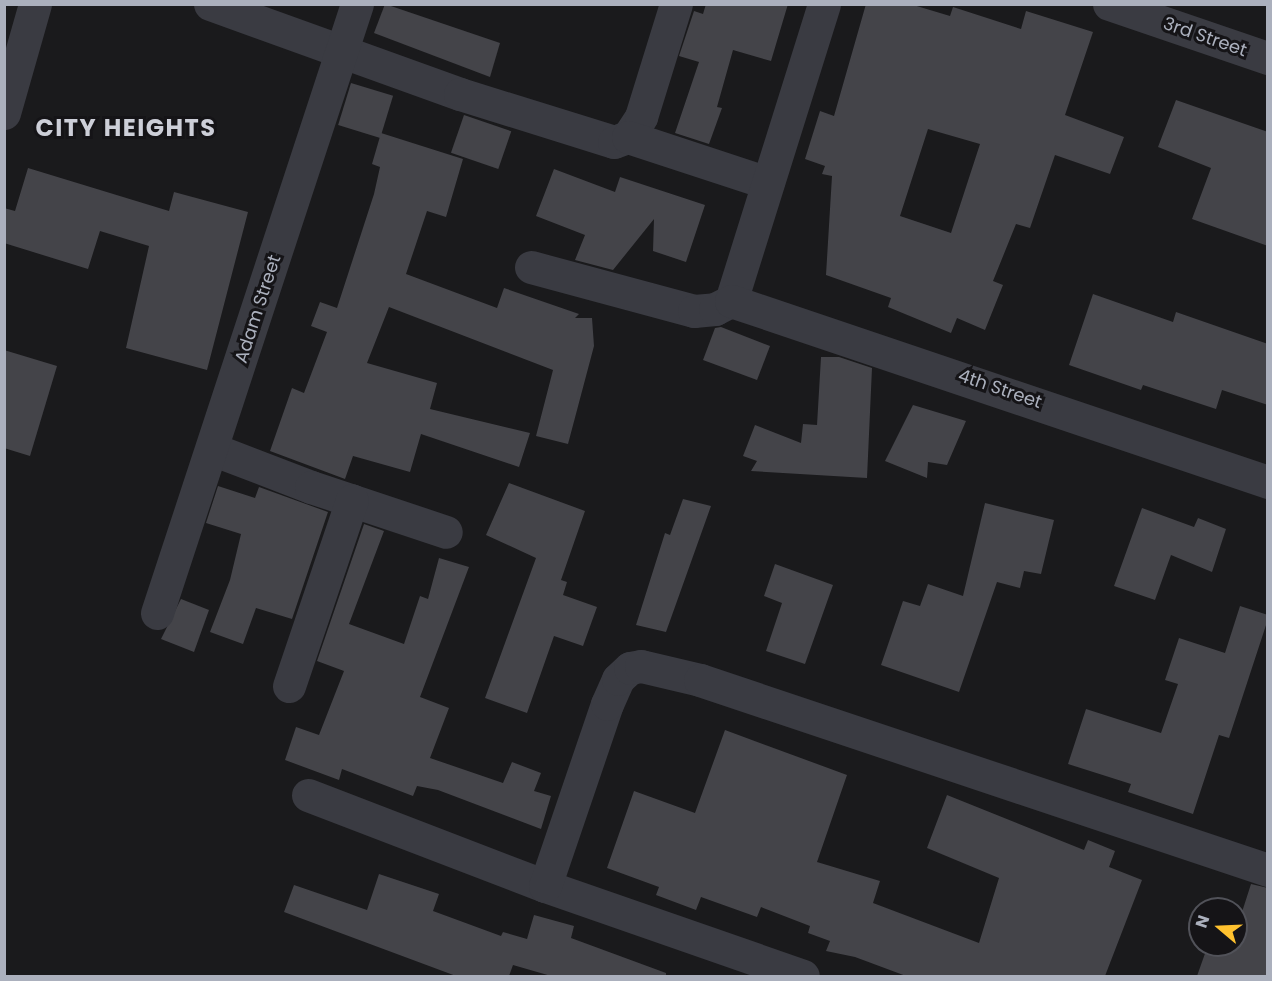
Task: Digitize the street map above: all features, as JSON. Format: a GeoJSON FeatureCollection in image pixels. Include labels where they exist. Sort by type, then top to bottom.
{"type":"FeatureCollection","features":[{"type":"Feature","properties":{"kind":"street"},"geometry":{"type":"LineString","coordinates":[[4,113],[35,4]]}},
{"type":"Feature","properties":{"kind":"street"},"geometry":{"type":"LineString","coordinates":[[210,4],[596,139],[614,142],[628,137],[641,117],[676,4]]}},
{"type":"Feature","properties":{"kind":"street","name":"Adam Street"},"geometry":{"type":"LineString","coordinates":[[158,613],[357,4]]}},
{"type":"Feature","properties":{"kind":"street"},"geometry":{"type":"LineString","coordinates":[[531,267],[694,311],[715,309],[731,301],[824,4]]}},
{"type":"Feature","properties":{"kind":"street","name":"3rd Street"},"geometry":{"type":"LineString","coordinates":[[1109,4],[1268,58]]}},
{"type":"Feature","properties":{"kind":"street"},"geometry":{"type":"LineString","coordinates":[[628,137],[768,183]]}},
{"type":"Feature","properties":{"kind":"street","name":"4th Street"},"geometry":{"type":"LineString","coordinates":[[731,301],[1268,482]]}},
{"type":"Feature","properties":{"kind":"street"},"geometry":{"type":"LineString","coordinates":[[212,449],[446,532]]}},
{"type":"Feature","properties":{"kind":"street"},"geometry":{"type":"LineString","coordinates":[[289,686],[352,500]]}},
{"type":"Feature","properties":{"kind":"street"},"geometry":{"type":"LineString","coordinates":[[545,886],[607,704],[618,679],[630,668],[641,666],[700,680],[1268,870]]}},
{"type":"Feature","properties":{"kind":"street"},"geometry":{"type":"LineString","coordinates":[[308,795],[545,886],[733,966],[803,976]]}},
{"type":"Feature","properties":{"kind":"building"},"geometry":{"type":"Polygon","coordinates":[[[385,4],[500,43],[490,77],[374,33],[385,4]]]}},
{"type":"Feature","properties":{"kind":"building"},"geometry":{"type":"Polygon","coordinates":[[[706,4],[788,4],[771,61],[733,50],[717,107],[722,108],[709,144],[675,133],[699,62],[679,56],[694,11],[703,14],[706,4]]]}},
{"type":"Feature","properties":{"kind":"building"},"geometry":{"type":"Polygon","coordinates":[[[866,4],[910,4],[950,16],[953,7],[1021,29],[1026,11],[1093,32],[1065,115],[1124,137],[1110,174],[1055,155],[1030,228],[1016,224],[993,281],[1003,285],[985,330],[957,318],[951,333],[888,307],[891,298],[826,275],[832,176],[822,174],[825,166],[805,159],[820,111],[834,116],[866,4]],[[928,129],[900,216],[951,233],[980,144],[928,129]]]}},
{"type":"Feature","properties":{"kind":"building"},"geometry":{"type":"Polygon","coordinates":[[[351,83],[393,96],[380,138],[338,125],[351,83]]]}},
{"type":"Feature","properties":{"kind":"building"},"geometry":{"type":"Polygon","coordinates":[[[1176,100],[1268,132],[1268,246],[1192,219],[1211,168],[1158,147],[1176,100]]]}},
{"type":"Feature","properties":{"kind":"building"},"geometry":{"type":"Polygon","coordinates":[[[464,115],[511,131],[498,169],[451,153],[464,115]]]}},
{"type":"Feature","properties":{"kind":"building"},"geometry":{"type":"Polygon","coordinates":[[[381,133],[463,159],[446,217],[427,211],[406,274],[497,308],[504,288],[579,314],[575,318],[592,318],[594,346],[568,444],[536,436],[553,370],[389,307],[367,363],[437,383],[430,409],[530,433],[519,467],[421,434],[410,472],[353,456],[345,479],[270,451],[292,388],[304,393],[327,332],[311,326],[320,302],[337,308],[374,194],[380,167],[372,164],[381,133]]]}},
{"type":"Feature","properties":{"kind":"building"},"geometry":{"type":"Polygon","coordinates":[[[28,168],[169,211],[174,192],[248,212],[207,370],[126,348],[149,246],[100,231],[88,269],[4,243],[4,208],[15,211],[28,168]]]}},
{"type":"Feature","properties":{"kind":"building"},"geometry":{"type":"Polygon","coordinates":[[[554,169],[615,192],[620,177],[705,205],[686,262],[653,251],[654,219],[613,270],[575,260],[585,235],[536,216],[554,169]]]}},
{"type":"Feature","properties":{"kind":"building"},"geometry":{"type":"Polygon","coordinates":[[[1093,294],[1173,322],[1176,312],[1268,344],[1268,405],[1222,390],[1216,409],[1143,385],[1141,390],[1069,365],[1093,294]]]}},
{"type":"Feature","properties":{"kind":"building"},"geometry":{"type":"Polygon","coordinates":[[[721,327],[770,346],[757,380],[703,360],[715,328],[721,327]]]}},
{"type":"Feature","properties":{"kind":"building"},"geometry":{"type":"Polygon","coordinates":[[[4,350],[57,366],[30,456],[4,448],[4,350]]]}},
{"type":"Feature","properties":{"kind":"building"},"geometry":{"type":"Polygon","coordinates":[[[821,357],[839,357],[872,368],[867,478],[751,471],[757,461],[743,456],[755,425],[801,443],[803,424],[817,425],[821,357]]]}},
{"type":"Feature","properties":{"kind":"building"},"geometry":{"type":"Polygon","coordinates":[[[913,405],[966,421],[947,465],[928,462],[927,478],[885,461],[913,405]]]}},
{"type":"Feature","properties":{"kind":"building"},"geometry":{"type":"Polygon","coordinates":[[[509,483],[585,511],[561,580],[567,582],[563,595],[597,607],[583,646],[554,636],[527,713],[485,698],[536,558],[486,535],[509,483]]]}},
{"type":"Feature","properties":{"kind":"building"},"geometry":{"type":"Polygon","coordinates":[[[218,486],[255,498],[259,487],[328,512],[292,619],[256,608],[243,644],[210,632],[230,580],[241,534],[206,523],[218,486]]]}},
{"type":"Feature","properties":{"kind":"building"},"geometry":{"type":"Polygon","coordinates":[[[683,499],[711,506],[666,632],[636,625],[665,533],[670,535],[683,499]]]}},
{"type":"Feature","properties":{"kind":"building"},"geometry":{"type":"Polygon","coordinates":[[[985,503],[1054,520],[1041,574],[1024,571],[1020,588],[997,582],[959,692],[881,665],[903,601],[920,606],[928,584],[963,596],[985,503]]]}},
{"type":"Feature","properties":{"kind":"building"},"geometry":{"type":"Polygon","coordinates":[[[1142,508],[1194,527],[1198,518],[1226,529],[1212,572],[1171,555],[1155,600],[1114,586],[1142,508]]]}},
{"type":"Feature","properties":{"kind":"building"},"geometry":{"type":"Polygon","coordinates":[[[364,524],[384,531],[349,624],[404,644],[420,596],[428,599],[439,558],[469,567],[420,697],[449,708],[430,758],[503,783],[512,762],[541,773],[534,791],[551,796],[541,829],[438,790],[417,786],[413,796],[342,769],[339,780],[285,760],[296,727],[319,735],[344,671],[317,661],[364,524]]]}},
{"type":"Feature","properties":{"kind":"building"},"geometry":{"type":"Polygon","coordinates":[[[775,564],[833,585],[805,664],[766,651],[782,603],[764,596],[775,564]]]}},
{"type":"Feature","properties":{"kind":"building"},"geometry":{"type":"Polygon","coordinates":[[[181,599],[209,610],[194,652],[161,639],[181,599]]]}},
{"type":"Feature","properties":{"kind":"building"},"geometry":{"type":"Polygon","coordinates":[[[1240,606],[1268,615],[1268,619],[1229,738],[1219,735],[1193,814],[1128,792],[1131,784],[1068,764],[1086,709],[1161,733],[1178,684],[1165,680],[1179,638],[1225,653],[1240,606]]]}},
{"type":"Feature","properties":{"kind":"building"},"geometry":{"type":"Polygon","coordinates":[[[725,730],[847,775],[817,862],[880,881],[873,903],[979,943],[999,878],[927,848],[947,795],[1084,850],[1088,840],[1115,851],[1109,867],[1142,880],[1105,976],[906,976],[855,957],[826,951],[830,941],[808,933],[810,926],[761,907],[757,917],[701,897],[696,910],[656,895],[659,887],[607,868],[634,791],[695,813],[725,730]]]}},
{"type":"Feature","properties":{"kind":"building"},"geometry":{"type":"Polygon","coordinates":[[[379,874],[439,894],[433,911],[501,936],[503,932],[527,939],[534,915],[574,926],[571,938],[666,973],[666,976],[551,976],[513,965],[509,976],[456,976],[284,912],[294,885],[367,910],[379,874]]]}},
{"type":"Feature","properties":{"kind":"building"},"geometry":{"type":"Polygon","coordinates":[[[1251,884],[1268,888],[1268,976],[1197,976],[1204,957],[1248,957],[1247,897],[1251,884]]]}},
{"type":"Feature","properties":{"kind":"district","name":"CITY HEIGHTS"},"geometry":{"type":"Point","coordinates":[126,128]}}]}
